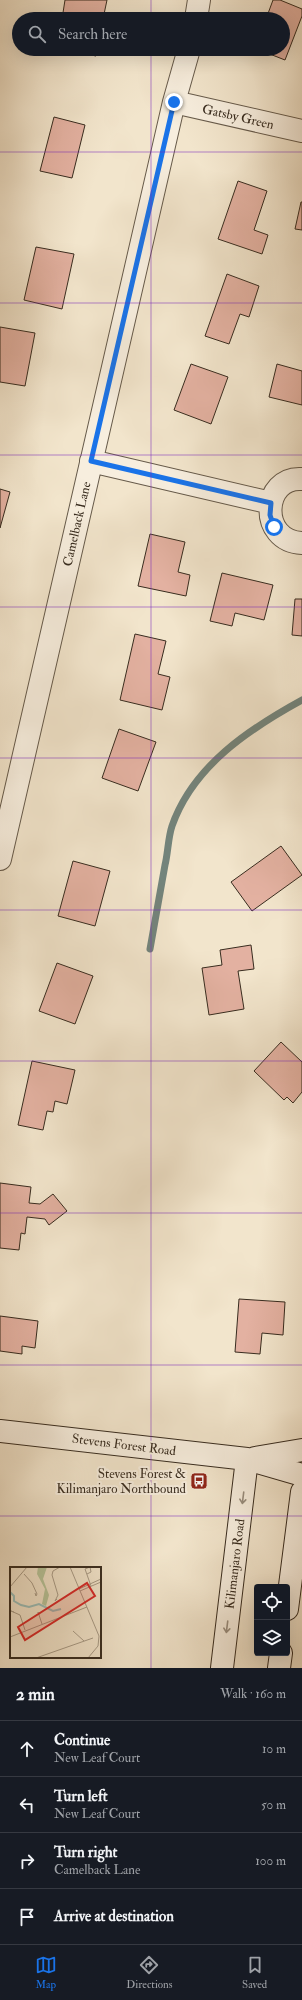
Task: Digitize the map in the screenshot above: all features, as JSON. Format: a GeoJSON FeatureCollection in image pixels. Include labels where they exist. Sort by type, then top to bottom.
{"type":"FeatureCollection","features":[{"type":"Feature","properties":{"kind":"street"},"geometry":{"type":"LineString","coordinates":[[197,12],[199,0]]}},
{"type":"Feature","properties":{"kind":"street","name":"Camelback Lane"},"geometry":{"type":"LineString","coordinates":[[0,859],[174,102],[187,56]]}},
{"type":"Feature","properties":{"kind":"street","name":"Gatsby Green"},"geometry":{"type":"LineString","coordinates":[[174,102],[302,131]]}},
{"type":"Feature","properties":{"kind":"street"},"geometry":{"type":"LineString","coordinates":[[91,461],[271,503]]}},
{"type":"Feature","properties":{"kind":"street"},"geometry":{"type":"LineString","coordinates":[[302,479],[288,482],[275,493],[271,503],[270,515],[274,527],[282,536],[292,541],[302,542]]}},
{"type":"Feature","properties":{"kind":"street","name":"Stevens Forest Road"},"geometry":{"type":"LineString","coordinates":[[0,1431],[247,1459],[302,1475]]}},
{"type":"Feature","properties":{"kind":"street","name":"Stevens Forest Road"},"geometry":{"type":"LineString","coordinates":[[247,1459],[302,1450]]}},
{"type":"Feature","properties":{"kind":"street","name":"Kilimanjaro Road"},"geometry":{"type":"LineString","coordinates":[[222,1668],[247,1459]]}},
{"type":"Feature","properties":{"kind":"street"},"geometry":{"type":"LineString","coordinates":[[290,1586],[302,1492]]}},
{"type":"Feature","properties":{"kind":"street"},"geometry":{"type":"LineString","coordinates":[[279,1668],[281,1656]]}},
{"type":"Feature","properties":{"kind":"building"},"geometry":{"type":"Polygon","coordinates":[[[65,0],[107,0],[104,12],[63,12],[65,0]]]}},
{"type":"Feature","properties":{"kind":"building"},"geometry":{"type":"Polygon","coordinates":[[[273,0],[280,0],[302,9],[302,16],[290,47],[290,12],[269,12],[273,0]]]}},
{"type":"Feature","properties":{"kind":"building"},"geometry":{"type":"Polygon","coordinates":[[[275,56],[287,56],[285,60],[275,56]]]}},
{"type":"Feature","properties":{"kind":"building"},"geometry":{"type":"Polygon","coordinates":[[[54,117],[85,125],[72,178],[40,171],[54,117]]]}},
{"type":"Feature","properties":{"kind":"building"},"geometry":{"type":"Polygon","coordinates":[[[238,181],[267,191],[254,230],[268,235],[262,254],[218,239],[238,181]]]}},
{"type":"Feature","properties":{"kind":"building"},"geometry":{"type":"Polygon","coordinates":[[[302,202],[302,230],[295,229],[302,202]]]}},
{"type":"Feature","properties":{"kind":"building"},"geometry":{"type":"Polygon","coordinates":[[[36,247],[74,254],[62,309],[24,300],[36,247]]]}},
{"type":"Feature","properties":{"kind":"building"},"geometry":{"type":"Polygon","coordinates":[[[227,274],[259,286],[249,317],[240,314],[229,344],[205,336],[227,274]]]}},
{"type":"Feature","properties":{"kind":"building"},"geometry":{"type":"Polygon","coordinates":[[[0,327],[35,333],[25,386],[0,382],[0,327]]]}},
{"type":"Feature","properties":{"kind":"building"},"geometry":{"type":"Polygon","coordinates":[[[191,364],[228,377],[211,424],[174,410],[191,364]]]}},
{"type":"Feature","properties":{"kind":"building"},"geometry":{"type":"Polygon","coordinates":[[[277,364],[302,371],[302,405],[269,397],[277,364]]]}},
{"type":"Feature","properties":{"kind":"building"},"geometry":{"type":"Polygon","coordinates":[[[0,489],[10,492],[0,528],[0,489]]]}},
{"type":"Feature","properties":{"kind":"building"},"geometry":{"type":"Polygon","coordinates":[[[150,534],[185,542],[178,572],[190,575],[186,596],[138,586],[150,534]]]}},
{"type":"Feature","properties":{"kind":"building"},"geometry":{"type":"Polygon","coordinates":[[[222,573],[273,585],[264,620],[235,613],[232,626],[210,621],[222,573]]]}},
{"type":"Feature","properties":{"kind":"building"},"geometry":{"type":"Polygon","coordinates":[[[295,599],[302,599],[302,636],[292,635],[295,599]]]}},
{"type":"Feature","properties":{"kind":"building"},"geometry":{"type":"Polygon","coordinates":[[[135,634],[166,641],[158,674],[170,677],[162,710],[120,700],[135,634]]]}},
{"type":"Feature","properties":{"kind":"building"},"geometry":{"type":"Polygon","coordinates":[[[119,729],[156,742],[138,791],[102,778],[119,729]]]}},
{"type":"Feature","properties":{"kind":"building"},"geometry":{"type":"Polygon","coordinates":[[[281,846],[302,875],[252,911],[231,882],[281,846]]]}},
{"type":"Feature","properties":{"kind":"building"},"geometry":{"type":"Polygon","coordinates":[[[73,861],[110,871],[95,926],[58,916],[73,861]]]}},
{"type":"Feature","properties":{"kind":"building"},"geometry":{"type":"Polygon","coordinates":[[[251,945],[254,969],[238,971],[244,1009],[209,1015],[202,968],[222,965],[220,950],[251,945]]]}},
{"type":"Feature","properties":{"kind":"building"},"geometry":{"type":"Polygon","coordinates":[[[57,963],[93,976],[75,1024],[39,1011],[57,963]]]}},
{"type":"Feature","properties":{"kind":"building"},"geometry":{"type":"Polygon","coordinates":[[[281,1042],[302,1062],[302,1092],[293,1103],[287,1097],[284,1100],[254,1071],[281,1042]]]}},
{"type":"Feature","properties":{"kind":"building"},"geometry":{"type":"Polygon","coordinates":[[[32,1061],[75,1070],[67,1104],[55,1101],[53,1112],[47,1111],[43,1130],[18,1125],[32,1061]]]}},
{"type":"Feature","properties":{"kind":"building"},"geometry":{"type":"Polygon","coordinates":[[[0,1183],[31,1187],[29,1203],[40,1204],[53,1194],[67,1211],[49,1225],[45,1219],[27,1217],[25,1234],[21,1233],[19,1250],[0,1248],[0,1183]]]}},
{"type":"Feature","properties":{"kind":"building"},"geometry":{"type":"Polygon","coordinates":[[[239,1299],[285,1302],[283,1335],[262,1333],[260,1354],[235,1352],[239,1299]]]}},
{"type":"Feature","properties":{"kind":"building"},"geometry":{"type":"Polygon","coordinates":[[[0,1316],[38,1321],[35,1348],[22,1346],[22,1354],[0,1351],[0,1316]]]}},
{"type":"Feature","properties":{"kind":"waterway"},"geometry":{"type":"LineString","coordinates":[[150,949],[172,826],[181,805],[208,767],[225,751],[262,723],[302,700]]}},
{"type":"Feature","properties":{"kind":"place","name":"Stevens Forest & Kilimanjaro Northbound"},"geometry":{"type":"Point","coordinates":[199,1481]}},
{"type":"Feature","properties":{"kind":"route"},"geometry":{"type":"LineString","coordinates":[[174,102],[91,461],[271,503],[270,515],[274,527]]}}]}
